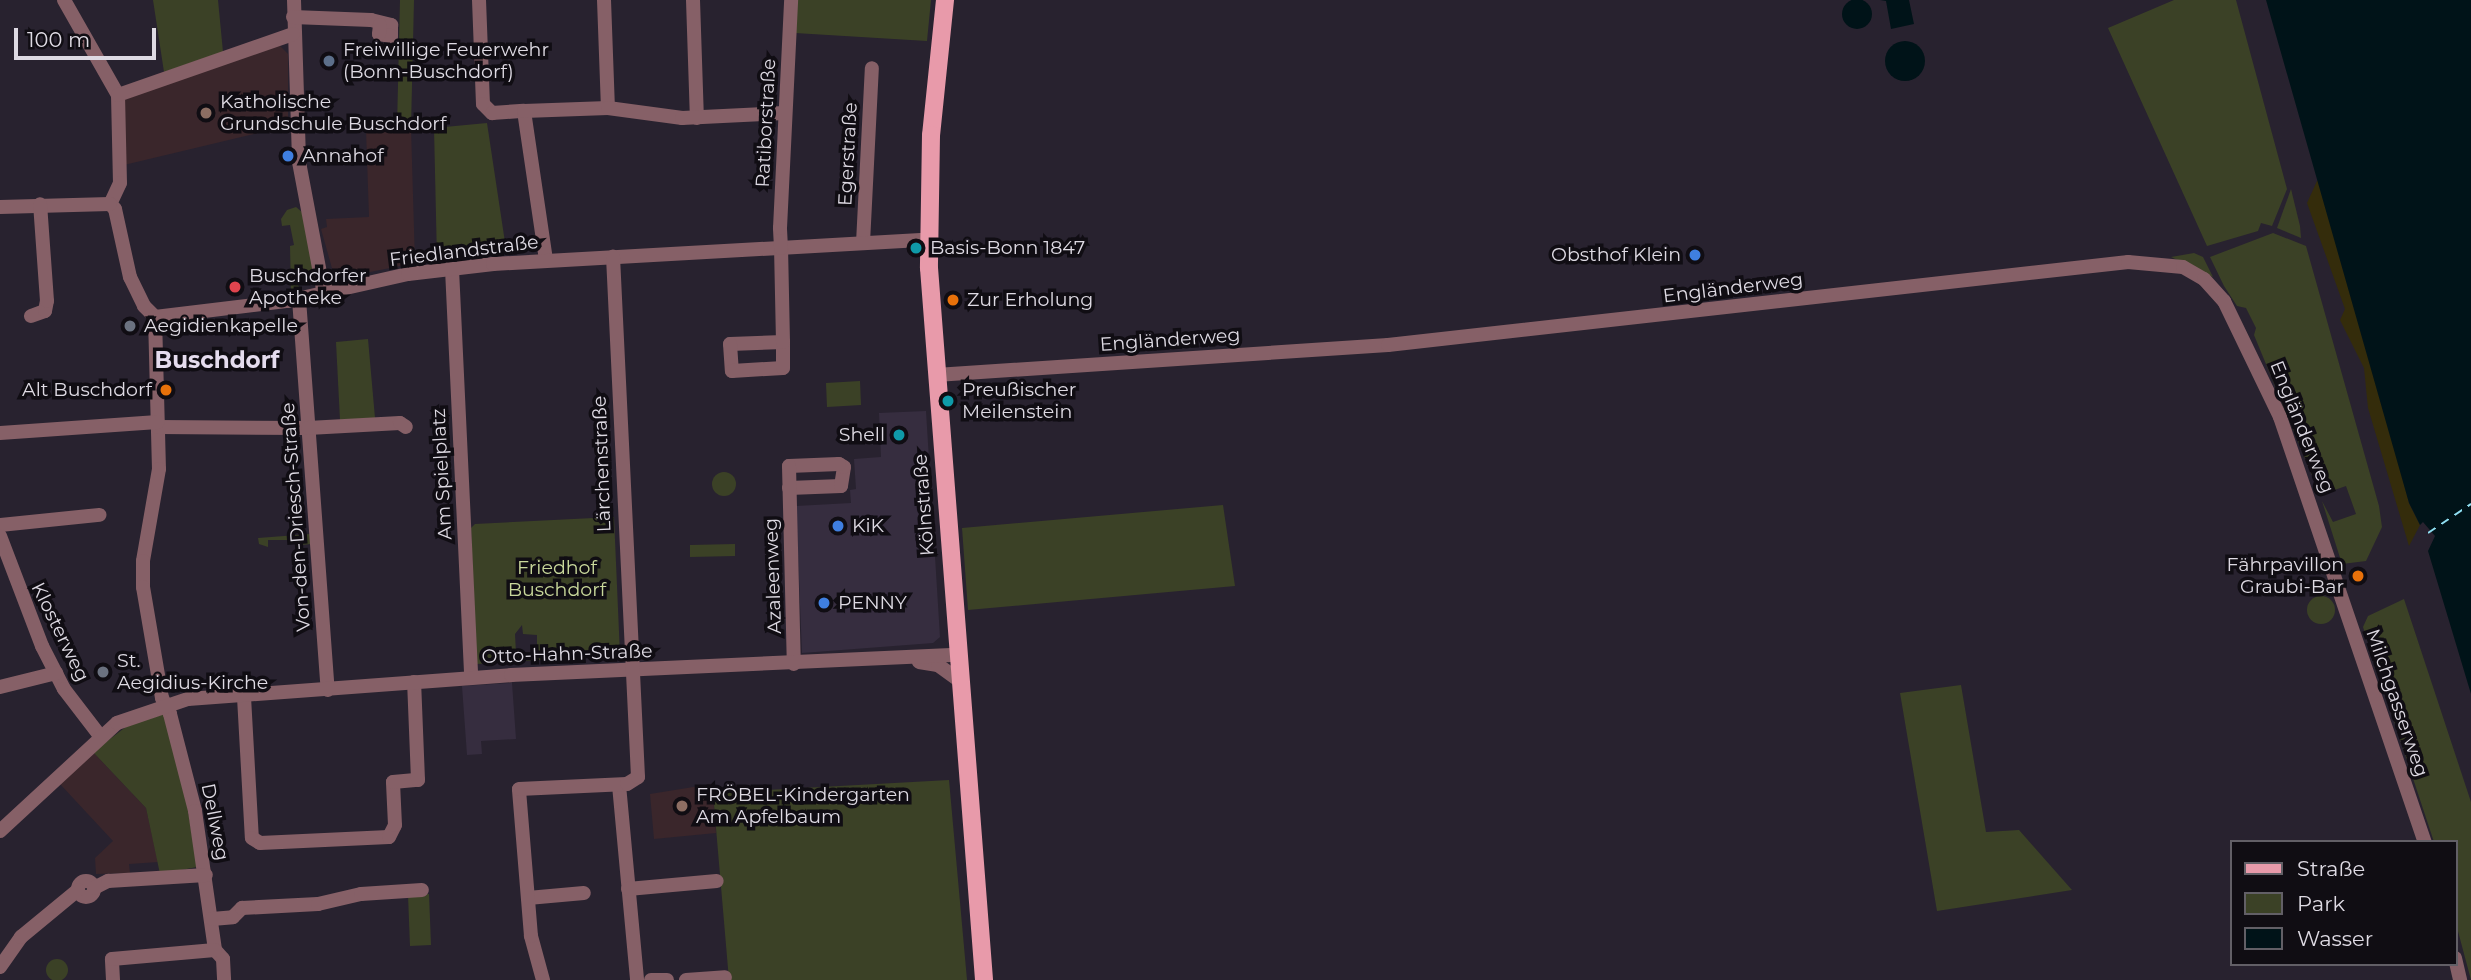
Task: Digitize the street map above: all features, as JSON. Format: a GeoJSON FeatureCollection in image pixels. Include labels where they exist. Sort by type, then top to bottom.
{"type":"FeatureCollection","features":[{"type":"Feature","properties":{"kind":"main road","name":"Kölnstraße"},"geometry":{"type":"LineString","coordinates":[[945,0],[931,135],[929,240],[936,375],[984,980]]}},
{"type":"Feature","properties":{"kind":"street"},"geometry":{"type":"LineString","coordinates":[[64,0],[118,94],[120,183],[110,204]]}},
{"type":"Feature","properties":{"kind":"street"},"geometry":{"type":"LineString","coordinates":[[294,0],[299,162],[324,294]]}},
{"type":"Feature","properties":{"kind":"street"},"geometry":{"type":"LineString","coordinates":[[479,0],[483,104],[492,113],[608,108],[697,118],[785,113]]}},
{"type":"Feature","properties":{"kind":"street"},"geometry":{"type":"LineString","coordinates":[[604,0],[608,108]]}},
{"type":"Feature","properties":{"kind":"street"},"geometry":{"type":"LineString","coordinates":[[693,0],[697,118]]}},
{"type":"Feature","properties":{"kind":"street","name":"Ratiborstraße"},"geometry":{"type":"LineString","coordinates":[[781,248],[791,0]]}},
{"type":"Feature","properties":{"kind":"street"},"geometry":{"type":"LineString","coordinates":[[293,17],[372,20],[380,25]]}},
{"type":"Feature","properties":{"kind":"street"},"geometry":{"type":"LineString","coordinates":[[118,94],[293,34]]}},
{"type":"Feature","properties":{"kind":"street","name":"Egerstraße"},"geometry":{"type":"LineString","coordinates":[[863,243],[872,68]]}},
{"type":"Feature","properties":{"kind":"street"},"geometry":{"type":"LineString","coordinates":[[524,111],[546,260]]}},
{"type":"Feature","properties":{"kind":"street"},"geometry":{"type":"LineString","coordinates":[[31,316],[45,311],[47,302],[40,204]]}},
{"type":"Feature","properties":{"kind":"street"},"geometry":{"type":"LineString","coordinates":[[0,206],[110,204],[115,209],[130,277],[144,306],[155,317]]}},
{"type":"Feature","properties":{"kind":"street","name":"Friedlandstraße"},"geometry":{"type":"LineString","coordinates":[[155,317],[299,299],[452,270],[546,260],[929,240]]}},
{"type":"Feature","properties":{"kind":"street"},"geometry":{"type":"LineString","coordinates":[[781,248],[783,342]]}},
{"type":"Feature","properties":{"kind":"street","name":"Lärchenstraße"},"geometry":{"type":"LineString","coordinates":[[613,257],[630,670],[638,777],[634,783],[619,785]]}},
{"type":"Feature","properties":{"kind":"street","name":"Engländerweg"},"geometry":{"type":"LineString","coordinates":[[936,375],[1388,345],[2155,261],[2196,274],[2224,301],[2280,417],[2335,576]]}},
{"type":"Feature","properties":{"kind":"street","name":"Am Spielplatz"},"geometry":{"type":"LineString","coordinates":[[452,270],[471,677]]}},
{"type":"Feature","properties":{"kind":"street","name":"Von-den-Driesch-Straße"},"geometry":{"type":"LineString","coordinates":[[299,299],[328,690]]}},
{"type":"Feature","properties":{"kind":"street","name":"Dellweg"},"geometry":{"type":"LineString","coordinates":[[155,317],[157,484],[143,561],[143,587],[195,811],[215,950],[223,959],[224,980]]}},
{"type":"Feature","properties":{"kind":"street"},"geometry":{"type":"LineString","coordinates":[[0,433],[158,425],[308,428],[400,423],[406,427]]}},
{"type":"Feature","properties":{"kind":"street","name":"Azaleenweg"},"geometry":{"type":"LineString","coordinates":[[789,488],[794,664]]}},
{"type":"Feature","properties":{"kind":"street"},"geometry":{"type":"LineString","coordinates":[[0,526],[99,515]]}},
{"type":"Feature","properties":{"kind":"street","name":"Klosterweg"},"geometry":{"type":"LineString","coordinates":[[0,536],[28,617],[56,673],[100,736]]}},
{"type":"Feature","properties":{"kind":"street","name":"Milchgasserweg"},"geometry":{"type":"LineString","coordinates":[[2335,576],[2424,840]]}},
{"type":"Feature","properties":{"kind":"street","name":"Otto-Hahn-Straße"},"geometry":{"type":"LineString","coordinates":[[0,831],[100,736],[134,715],[171,703],[471,677],[957,655]]}},
{"type":"Feature","properties":{"kind":"street","name":"Otto-Hahn-Straße"},"geometry":{"type":"LineString","coordinates":[[897,658],[937,665],[959,680]]}},
{"type":"Feature","properties":{"kind":"street"},"geometry":{"type":"LineString","coordinates":[[0,687],[56,673]]}},
{"type":"Feature","properties":{"kind":"street"},"geometry":{"type":"LineString","coordinates":[[242,697],[251,834],[255,841],[389,837],[395,825],[393,782],[418,780],[414,682]]}},
{"type":"Feature","properties":{"kind":"street"},"geometry":{"type":"LineString","coordinates":[[543,980],[531,936],[519,789],[619,785],[637,980]]}},
{"type":"Feature","properties":{"kind":"street"},"geometry":{"type":"LineString","coordinates":[[0,967],[21,937],[86,881],[94,888],[108,881],[206,875]]}},
{"type":"Feature","properties":{"kind":"street"},"geometry":{"type":"LineString","coordinates":[[628,889],[717,881]]}},
{"type":"Feature","properties":{"kind":"street"},"geometry":{"type":"LineString","coordinates":[[212,919],[233,917],[242,908],[318,904],[361,894],[422,890]]}},
{"type":"Feature","properties":{"kind":"street"},"geometry":{"type":"LineString","coordinates":[[528,898],[584,893]]}},
{"type":"Feature","properties":{"kind":"street"},"geometry":{"type":"LineString","coordinates":[[113,980],[112,959],[215,950]]}},
{"type":"Feature","properties":{"kind":"street"},"geometry":{"type":"LineString","coordinates":[[687,980],[725,977]]}},
{"type":"Feature","properties":{"kind":"street"},"geometry":{"type":"LineString","coordinates":[[651,980],[667,980]]}},
{"type":"Feature","properties":{"kind":"shaded area","name":"Katholische Grundschule Buschdorf"},"geometry":{"type":"Polygon","coordinates":[[[278,44],[288,54],[288,126],[124,165],[123,99],[278,44]]]}},
{"type":"Feature","properties":{"kind":"shaded area"},"geometry":{"type":"Polygon","coordinates":[[[411,127],[415,263],[335,279],[321,229],[327,227],[326,219],[369,217],[366,129],[411,127]]]}},
{"type":"Feature","properties":{"kind":"shaded area"},"geometry":{"type":"Polygon","coordinates":[[[926,411],[940,637],[933,643],[802,653],[796,506],[851,503],[850,490],[856,489],[854,459],[881,457],[879,413],[926,411]]]}},
{"type":"Feature","properties":{"kind":"shaded area"},"geometry":{"type":"Polygon","coordinates":[[[512,683],[516,739],[481,741],[482,754],[467,755],[462,686],[512,683]]]}},
{"type":"Feature","properties":{"kind":"shaded area"},"geometry":{"type":"Polygon","coordinates":[[[93,752],[146,808],[158,862],[129,864],[130,873],[96,874],[95,858],[113,841],[60,784],[93,752]]]}},
{"type":"Feature","properties":{"kind":"shaded area","name":"FRÖBEL-Kindergarten Am Apfelbaum"},"geometry":{"type":"Polygon","coordinates":[[[712,784],[716,833],[654,839],[650,794],[712,784]]]}},
{"type":"Feature","properties":{"kind":"green space"},"geometry":{"type":"Polygon","coordinates":[[[153,0],[218,0],[223,52],[164,72],[153,0]]]}},
{"type":"Feature","properties":{"kind":"green space"},"geometry":{"type":"Polygon","coordinates":[[[400,0],[414,0],[411,127],[397,127],[400,0]]]}},
{"type":"Feature","properties":{"kind":"green space"},"geometry":{"type":"Polygon","coordinates":[[[796,0],[931,0],[927,41],[795,33],[796,0]]]}},
{"type":"Feature","properties":{"kind":"green space"},"geometry":{"type":"Polygon","coordinates":[[[2174,0],[2236,0],[2287,189],[2272,226],[2261,223],[2258,231],[2207,246],[2108,28],[2174,0]]]}},
{"type":"Feature","properties":{"kind":"green space"},"geometry":{"type":"Polygon","coordinates":[[[487,123],[506,249],[437,259],[434,128],[487,123]]]}},
{"type":"Feature","properties":{"kind":"green space"},"geometry":{"type":"Polygon","coordinates":[[[2291,189],[2300,226],[2301,238],[2277,228],[2291,189]]]}},
{"type":"Feature","properties":{"kind":"green space"},"geometry":{"type":"Polygon","coordinates":[[[296,207],[302,212],[314,274],[299,273],[296,282],[302,291],[291,293],[290,246],[294,245],[290,225],[282,226],[281,219],[287,210],[296,207]]]}},
{"type":"Feature","properties":{"kind":"green space"},"geometry":{"type":"Polygon","coordinates":[[[2273,233],[2306,246],[2379,506],[2382,527],[2366,561],[2342,564],[2322,501],[2333,522],[2356,514],[2346,486],[2320,495],[2254,335],[2256,328],[2246,308],[2237,306],[2224,286],[2210,257],[2273,233]]]}},
{"type":"Feature","properties":{"kind":"green space"},"geometry":{"type":"Polygon","coordinates":[[[2194,253],[2203,257],[2213,277],[2171,257],[2194,253]]]}},
{"type":"Feature","properties":{"kind":"green space"},"geometry":{"type":"Polygon","coordinates":[[[368,339],[375,418],[340,420],[336,342],[368,339]]]}},
{"type":"Feature","properties":{"kind":"green space"},"geometry":{"type":"Polygon","coordinates":[[[860,381],[861,405],[827,407],[826,383],[860,381]]]}},
{"type":"Feature","properties":{"kind":"green space"},"geometry":{"type":"Polygon","coordinates":[[[724,472],[732,476],[736,484],[732,492],[724,496],[716,492],[712,484],[716,476],[724,472]]]}},
{"type":"Feature","properties":{"kind":"green space"},"geometry":{"type":"Polygon","coordinates":[[[1223,505],[1235,586],[968,610],[962,528],[1223,505]]]}},
{"type":"Feature","properties":{"kind":"green space","name":"Friedhof Buschdorf"},"geometry":{"type":"Polygon","coordinates":[[[614,517],[620,655],[476,664],[471,528],[475,524],[614,517]],[[522,625],[515,634],[516,653],[537,652],[537,635],[523,634],[522,625]]]}},
{"type":"Feature","properties":{"kind":"green space"},"geometry":{"type":"Polygon","coordinates":[[[310,534],[311,544],[301,545],[300,540],[268,540],[268,547],[259,544],[258,538],[310,534]]]}},
{"type":"Feature","properties":{"kind":"green space"},"geometry":{"type":"Polygon","coordinates":[[[735,544],[735,556],[690,557],[690,545],[735,544]]]}},
{"type":"Feature","properties":{"kind":"green space"},"geometry":{"type":"Polygon","coordinates":[[[2321,596],[2331,600],[2335,610],[2331,620],[2321,624],[2311,620],[2307,610],[2311,600],[2321,596]]]}},
{"type":"Feature","properties":{"kind":"green space"},"geometry":{"type":"Polygon","coordinates":[[[2404,599],[2471,802],[2471,980],[2457,928],[2457,840],[2433,840],[2363,627],[2368,616],[2404,599]]]}},
{"type":"Feature","properties":{"kind":"green space"},"geometry":{"type":"Polygon","coordinates":[[[1961,685],[1986,832],[2019,830],[2072,890],[1937,911],[1900,693],[1961,685]]]}},
{"type":"Feature","properties":{"kind":"green space"},"geometry":{"type":"Polygon","coordinates":[[[164,714],[186,797],[197,867],[160,874],[146,808],[93,752],[127,726],[164,714]]]}},
{"type":"Feature","properties":{"kind":"green space"},"geometry":{"type":"Polygon","coordinates":[[[949,780],[967,980],[729,980],[713,793],[949,780]]]}},
{"type":"Feature","properties":{"kind":"green space"},"geometry":{"type":"Polygon","coordinates":[[[429,894],[431,945],[410,946],[408,895],[429,894]]]}},
{"type":"Feature","properties":{"kind":"green space"},"geometry":{"type":"Polygon","coordinates":[[[57,959],[65,962],[68,970],[65,978],[57,981],[49,978],[46,970],[49,962],[57,959]]]}},
{"type":"Feature","properties":{"kind":"sand"},"geometry":{"type":"Polygon","coordinates":[[[2327,178],[2409,503],[2420,525],[2409,546],[2368,408],[2364,368],[2340,320],[2345,309],[2307,203],[2317,181],[2327,178]]]}},
{"type":"Feature","properties":{"kind":"water"},"geometry":{"type":"Polygon","coordinates":[[[1857,-1],[1868,3],[1872,14],[1868,25],[1857,29],[1846,25],[1842,14],[1846,3],[1857,-1]]]}},
{"type":"Feature","properties":{"kind":"water"},"geometry":{"type":"Polygon","coordinates":[[[1880,0],[1909,0],[1914,24],[1891,29],[1886,1],[1880,0]]]}},
{"type":"Feature","properties":{"kind":"water"},"geometry":{"type":"Polygon","coordinates":[[[2266,0],[2471,0],[2471,694],[2428,551],[2435,536],[2423,522],[2420,525],[2409,503],[2266,0]]]}},
{"type":"Feature","properties":{"kind":"water"},"geometry":{"type":"Polygon","coordinates":[[[1905,41],[1913,42],[1919,47],[1924,53],[1924,69],[1919,75],[1913,80],[1905,81],[1897,80],[1891,75],[1886,69],[1885,61],[1886,53],[1891,47],[1897,42],[1905,41]]]}},
{"type":"Feature","properties":{"kind":"ferry route"},"geometry":{"type":"LineString","coordinates":[[2428,533],[2471,504]]}},
{"type":"Feature","properties":{"kind":"place","name":"Freiwillige Feuerwehr (Bonn-Buschdorf)"},"geometry":{"type":"Point","coordinates":[329,61]}},
{"type":"Feature","properties":{"kind":"place","name":"Katholische Grundschule Buschdorf"},"geometry":{"type":"Point","coordinates":[206,113]}},
{"type":"Feature","properties":{"kind":"place","name":"Annahof"},"geometry":{"type":"Point","coordinates":[288,156]}},
{"type":"Feature","properties":{"kind":"place","name":"Basis-Bonn 1847"},"geometry":{"type":"Point","coordinates":[916,248]}},
{"type":"Feature","properties":{"kind":"place","name":"Obsthof Klein"},"geometry":{"type":"Point","coordinates":[1695,255]}},
{"type":"Feature","properties":{"kind":"place","name":"Buschdorfer Apotheke"},"geometry":{"type":"Point","coordinates":[235,287]}},
{"type":"Feature","properties":{"kind":"place","name":"Zur Erholung"},"geometry":{"type":"Point","coordinates":[953,300]}},
{"type":"Feature","properties":{"kind":"place","name":"Aegidienkapelle"},"geometry":{"type":"Point","coordinates":[130,326]}},
{"type":"Feature","properties":{"kind":"place","name":"Alt Buschdorf"},"geometry":{"type":"Point","coordinates":[166,390]}},
{"type":"Feature","properties":{"kind":"place","name":"Preußischer Meilenstein"},"geometry":{"type":"Point","coordinates":[948,401]}},
{"type":"Feature","properties":{"kind":"place","name":"Shell"},"geometry":{"type":"Point","coordinates":[899,435]}},
{"type":"Feature","properties":{"kind":"place","name":"KiK"},"geometry":{"type":"Point","coordinates":[838,526]}},
{"type":"Feature","properties":{"kind":"place","name":"Fährpavillon Graubi-Bar"},"geometry":{"type":"Point","coordinates":[2358,576]}},
{"type":"Feature","properties":{"kind":"place","name":"PENNY"},"geometry":{"type":"Point","coordinates":[824,603]}},
{"type":"Feature","properties":{"kind":"place","name":"St. Aegidius-Kirche"},"geometry":{"type":"Point","coordinates":[103,672]}},
{"type":"Feature","properties":{"kind":"place","name":"FRÖBEL-Kindergarten Am Apfelbaum"},"geometry":{"type":"Point","coordinates":[682,806]}},
{"type":"Feature","properties":{"kind":"district","name":"Buschdorf"},"geometry":{"type":"Point","coordinates":[217,360]}}]}
